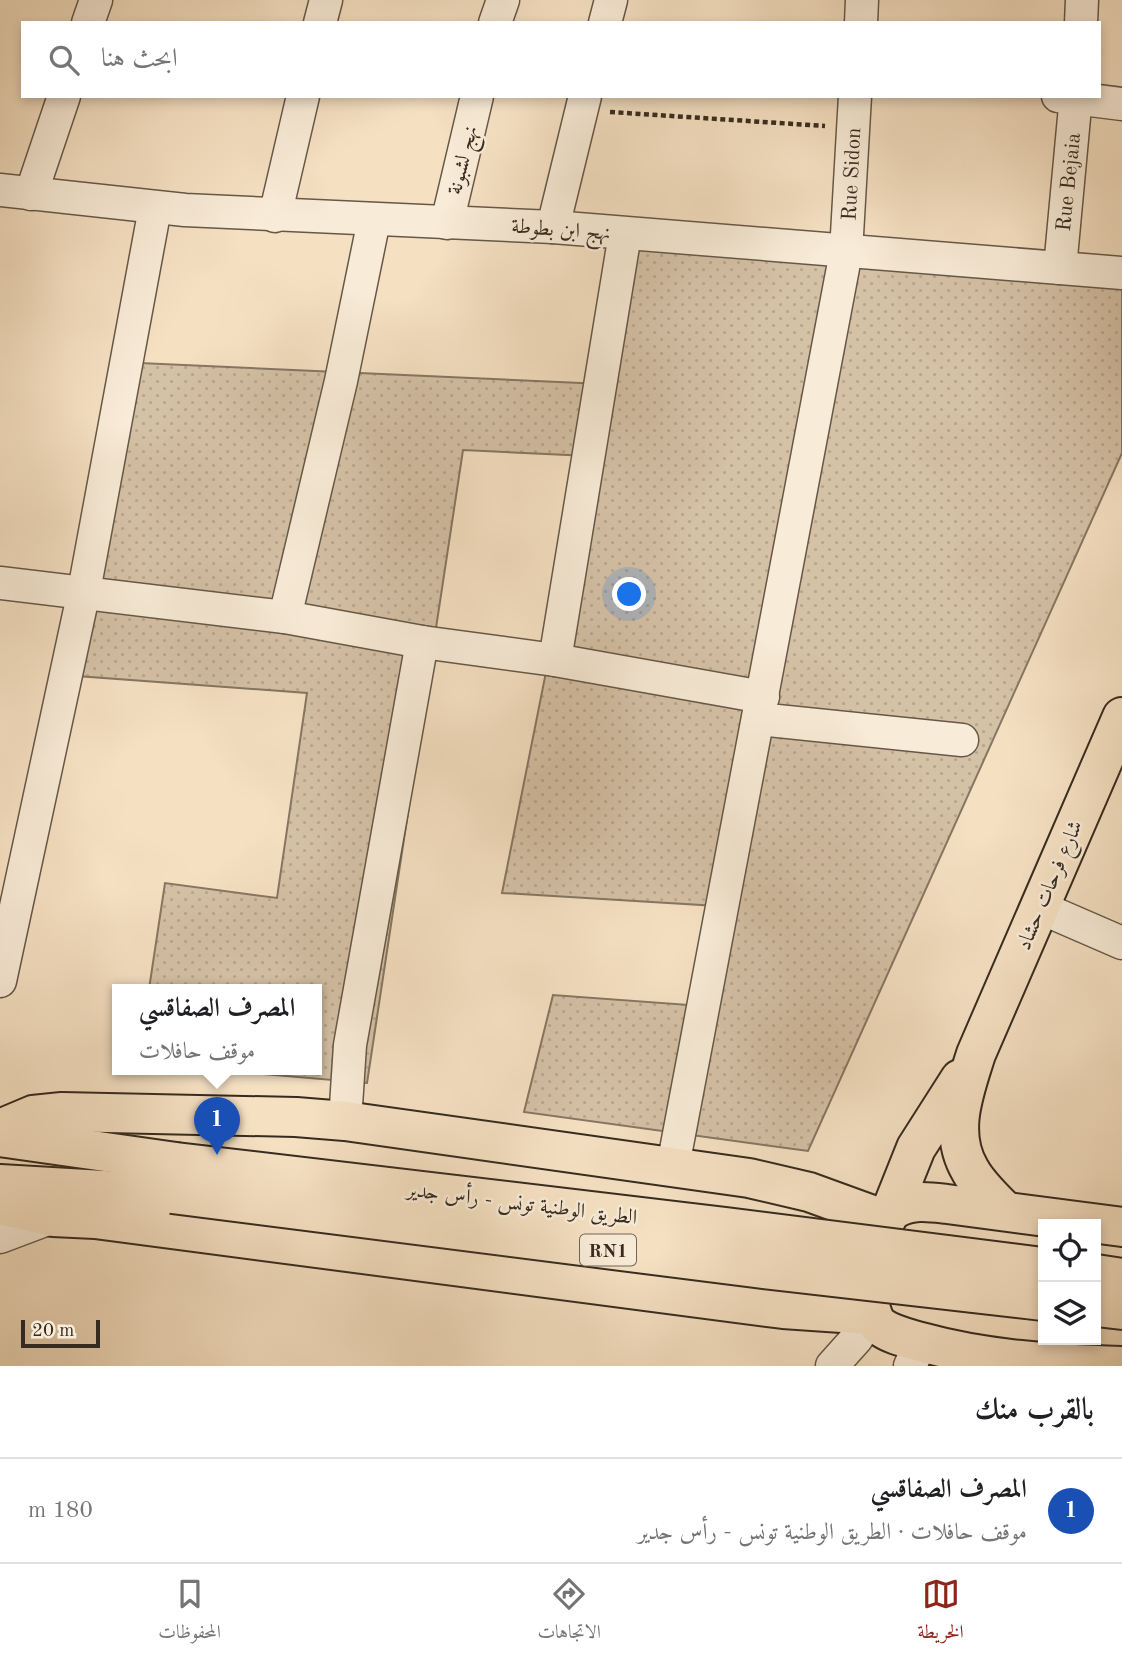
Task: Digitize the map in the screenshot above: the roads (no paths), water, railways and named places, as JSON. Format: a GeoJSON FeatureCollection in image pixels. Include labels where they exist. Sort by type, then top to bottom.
{"type":"FeatureCollection","features":[{"type":"Feature","properties":{"kind":"main road","name":"شارع فرحات حشاد"},"geometry":{"type":"LineString","coordinates":[[976,1054],[1120,724]]}},
{"type":"Feature","properties":{"kind":"main road"},"geometry":{"type":"LineString","coordinates":[[976,1054],[961,1108],[959,1141],[971,1172],[1005,1212]]}},
{"type":"Feature","properties":{"kind":"main road"},"geometry":{"type":"LineString","coordinates":[[976,1054],[916,1148],[888,1216],[873,1259],[868,1285],[871,1315],[882,1328],[915,1354],[956,1359],[1122,1366]]}},
{"type":"Feature","properties":{"kind":"main road"},"geometry":{"type":"LineString","coordinates":[[0,1129],[33,1115],[62,1112],[345,1121],[749,1178],[809,1192],[888,1216]]}},
{"type":"Feature","properties":{"kind":"main road","name":"الطريق الوطنية تونس - رأس جدير"},"geometry":{"type":"LineString","coordinates":[[0,1137],[174,1178],[755,1268],[1038,1300]]}},
{"type":"Feature","properties":{"kind":"main road","name":"الطريق الوطنية تونس - رأس جدير"},"geometry":{"type":"LineString","coordinates":[[0,1184],[174,1178],[726,1227],[1038,1267]]}},
{"type":"Feature","properties":{"kind":"main road"},"geometry":{"type":"LineString","coordinates":[[888,1216],[902,1205],[920,1201],[1122,1227]]}},
{"type":"Feature","properties":{"kind":"main road"},"geometry":{"type":"LineString","coordinates":[[0,1205],[53,1217],[95,1219],[783,1309],[871,1315]]}},
{"type":"Feature","properties":{"kind":"main road"},"geometry":{"type":"LineString","coordinates":[[1101,1275],[1122,1278]]}},
{"type":"Feature","properties":{"kind":"main road"},"geometry":{"type":"LineString","coordinates":[[1101,1308],[1122,1310]]}},
{"type":"Feature","properties":{"kind":"street"},"geometry":{"type":"LineString","coordinates":[[89,21],[96,0]]}},
{"type":"Feature","properties":{"kind":"street"},"geometry":{"type":"LineString","coordinates":[[321,21],[326,0]]}},
{"type":"Feature","properties":{"kind":"street"},"geometry":{"type":"LineString","coordinates":[[496,21],[503,0]]}},
{"type":"Feature","properties":{"kind":"street"},"geometry":{"type":"LineString","coordinates":[[605,21],[611,0]]}},
{"type":"Feature","properties":{"kind":"street"},"geometry":{"type":"LineString","coordinates":[[860,21],[862,0]]}},
{"type":"Feature","properties":{"kind":"street"},"geometry":{"type":"LineString","coordinates":[[1081,21],[1082,0]]}},
{"type":"Feature","properties":{"kind":"street"},"geometry":{"type":"LineString","coordinates":[[31,194],[63,98]]}},
{"type":"Feature","properties":{"kind":"street"},"geometry":{"type":"LineString","coordinates":[[275,216],[303,98]]}},
{"type":"Feature","properties":{"kind":"street","name":"نهج لشبونة"},"geometry":{"type":"LineString","coordinates":[[447,223],[477,98]]}},
{"type":"Feature","properties":{"kind":"street","name":"Rue Sidon"},"geometry":{"type":"LineString","coordinates":[[673,1166],[846,252],[855,98]]}},
{"type":"Feature","properties":{"kind":"street","name":"Rue Bejaia"},"geometry":{"type":"LineString","coordinates":[[1059,268],[1070,98]]}},
{"type":"Feature","properties":{"kind":"street"},"geometry":{"type":"LineString","coordinates":[[1077,98],[1122,104]]}},
{"type":"Feature","properties":{"kind":"street"},"geometry":{"type":"LineString","coordinates":[[553,227],[583,103]]}},
{"type":"Feature","properties":{"kind":"street","name":"نهج ابن بطوطة"},"geometry":{"type":"LineString","coordinates":[[0,190],[155,208],[275,216],[553,227],[1122,273]]}},
{"type":"Feature","properties":{"kind":"street"},"geometry":{"type":"LineString","coordinates":[[0,981],[84,591],[155,208]]}},
{"type":"Feature","properties":{"kind":"street"},"geometry":{"type":"LineString","coordinates":[[285,617],[341,381],[374,220]]}},
{"type":"Feature","properties":{"kind":"street"},"geometry":{"type":"LineString","coordinates":[[555,660],[625,234]]}},
{"type":"Feature","properties":{"kind":"street"},"geometry":{"type":"LineString","coordinates":[[0,583],[285,617],[422,642],[555,660],[761,708],[962,740]]}},
{"type":"Feature","properties":{"kind":"street"},"geometry":{"type":"LineString","coordinates":[[345,1121],[350,1045],[422,642]]}},
{"type":"Feature","properties":{"kind":"street"},"geometry":{"type":"LineString","coordinates":[[1039,907],[1122,943]]}},
{"type":"Feature","properties":{"kind":"street"},"geometry":{"type":"LineString","coordinates":[[0,1237],[53,1217]]}},
{"type":"Feature","properties":{"kind":"street"},"geometry":{"type":"LineString","coordinates":[[832,1366],[857,1338],[871,1315]]}},
{"type":"Feature","properties":{"kind":"place","name":"المصرف الصفاقسي"},"geometry":{"type":"Point","coordinates":[217,1155]}}]}
